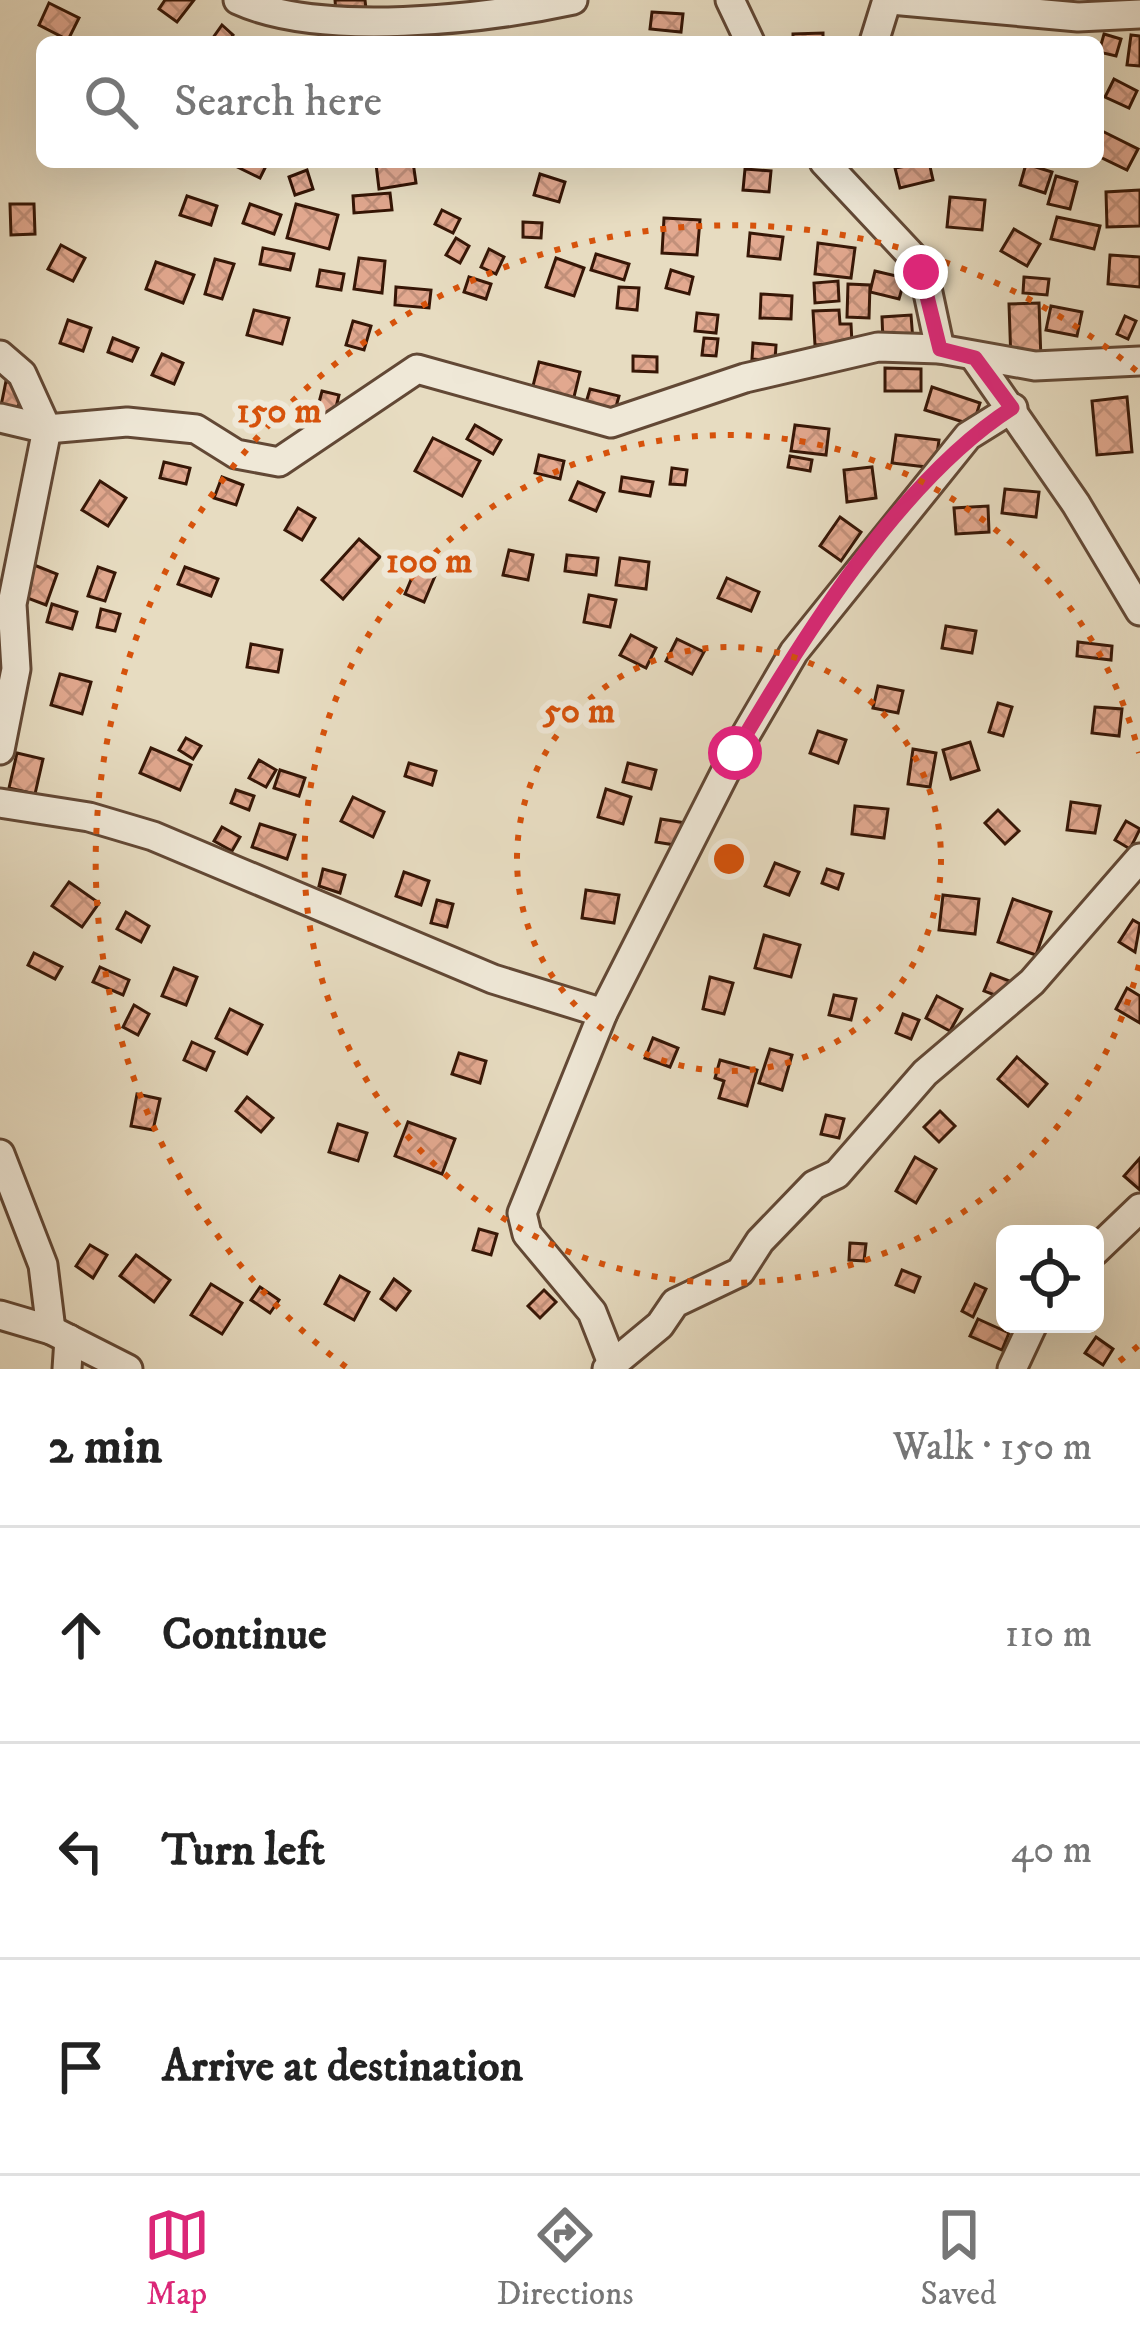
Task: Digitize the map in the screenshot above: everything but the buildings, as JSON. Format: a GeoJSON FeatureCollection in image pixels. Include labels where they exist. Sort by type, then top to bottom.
{"type":"FeatureCollection","features":[{"type":"Feature","properties":{"kind":"street"},"geometry":{"type":"LineString","coordinates":[[238,0],[331,20],[503,15],[573,0]]}},
{"type":"Feature","properties":{"kind":"street"},"geometry":{"type":"LineString","coordinates":[[730,0],[747,36]]}},
{"type":"Feature","properties":{"kind":"street"},"geometry":{"type":"LineString","coordinates":[[876,36],[889,0],[1078,17],[1140,14]]}},
{"type":"Feature","properties":{"kind":"street"},"geometry":{"type":"LineString","coordinates":[[830,168],[913,257],[927,288],[940,349]]}},
{"type":"Feature","properties":{"kind":"street"},"geometry":{"type":"LineString","coordinates":[[0,418],[47,429],[127,422],[196,429],[236,454],[279,462],[417,369],[611,423],[745,378],[878,347],[940,349],[1035,367],[1140,361]]}},
{"type":"Feature","properties":{"kind":"street"},"geometry":{"type":"LineString","coordinates":[[0,355],[22,374],[47,429],[11,604],[16,669],[0,750]]}},
{"type":"Feature","properties":{"kind":"street"},"geometry":{"type":"LineString","coordinates":[[975,358],[1012,408],[1140,611]]}},
{"type":"Feature","properties":{"kind":"street"},"geometry":{"type":"LineString","coordinates":[[1012,408],[968,436],[794,652],[735,753],[603,1012],[522,1213],[527,1234],[592,1312],[610,1366],[660,1325],[675,1304],[740,1272],[760,1240],[814,1185],[837,1174],[925,1073],[1032,982],[1140,858]]}},
{"type":"Feature","properties":{"kind":"street"},"geometry":{"type":"LineString","coordinates":[[0,803],[89,817],[153,836],[493,979],[603,1012]]}},
{"type":"Feature","properties":{"kind":"street"},"geometry":{"type":"LineString","coordinates":[[0,1154],[43,1265],[67,1369]]}},
{"type":"Feature","properties":{"kind":"street"},"geometry":{"type":"LineString","coordinates":[[1104,1242],[1140,1208]]}},
{"type":"Feature","properties":{"kind":"street"},"geometry":{"type":"LineString","coordinates":[[0,1315],[60,1334],[128,1369]]}},
{"type":"Feature","properties":{"kind":"street"},"geometry":{"type":"LineString","coordinates":[[1012,1369],[1029,1333]]}},
{"type":"Feature","properties":{"kind":"route"},"geometry":{"type":"LineString","coordinates":[[735,753],[794,652],[864,559],[968,436],[1012,408],[975,358],[940,349],[921,272]]}}]}
